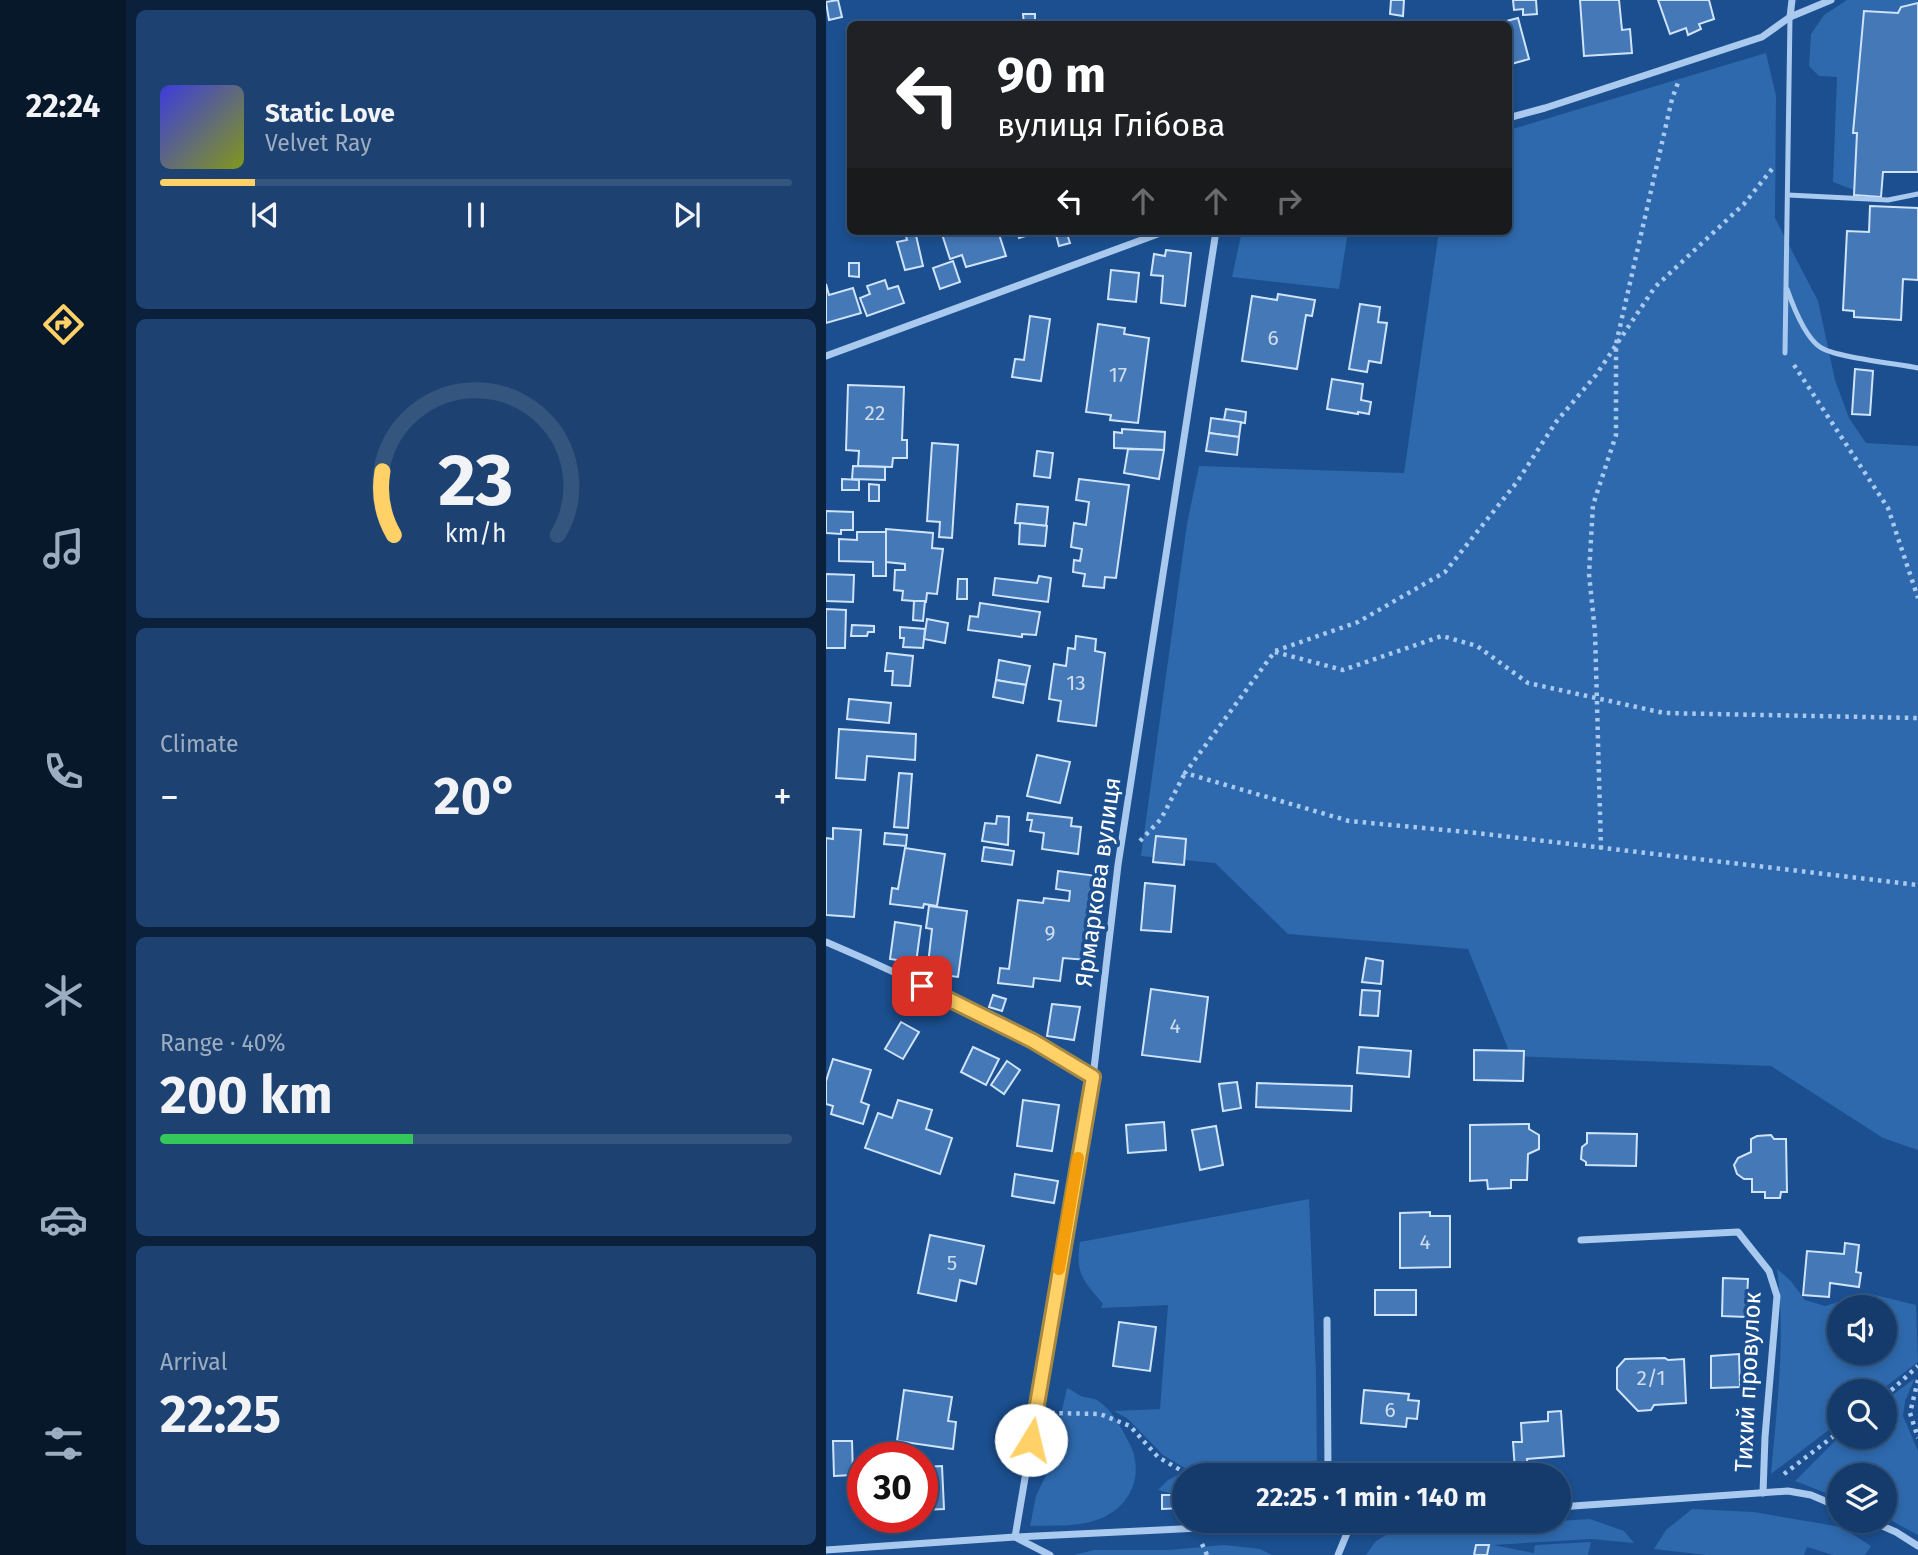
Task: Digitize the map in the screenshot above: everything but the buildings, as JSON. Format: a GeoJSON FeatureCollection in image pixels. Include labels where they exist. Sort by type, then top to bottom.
{"type":"FeatureCollection","features":[{"type":"Feature","properties":{"kind":"street"},"geometry":{"type":"LineString","coordinates":[[1790,17],[1792,0]]}},
{"type":"Feature","properties":{"kind":"street"},"geometry":{"type":"LineString","coordinates":[[1512,117],[1762,37],[1790,17],[1831,0]]}},
{"type":"Feature","properties":{"kind":"street"},"geometry":{"type":"LineString","coordinates":[[826,356],[1155,235]]}},
{"type":"Feature","properties":{"kind":"street","name":"Ярмаркова вулиця"},"geometry":{"type":"LineString","coordinates":[[1016,1537],[1093,1077],[1118,865],[1215,235]]}},
{"type":"Feature","properties":{"kind":"street"},"geometry":{"type":"LineString","coordinates":[[826,942],[877,964],[1033,1041],[1093,1077]]}},
{"type":"Feature","properties":{"kind":"street","name":"Тихий провулок"},"geometry":{"type":"LineString","coordinates":[[1581,1240],[1738,1232],[1769,1271],[1777,1296],[1763,1493]]}},
{"type":"Feature","properties":{"kind":"street"},"geometry":{"type":"LineString","coordinates":[[1327,1320],[1328,1463]]}},
{"type":"Feature","properties":{"kind":"street"},"geometry":{"type":"LineString","coordinates":[[1571,1506],[1788,1490],[1827,1502]]}},
{"type":"Feature","properties":{"kind":"street"},"geometry":{"type":"LineString","coordinates":[[826,1550],[1172,1529]]}},
{"type":"Feature","properties":{"kind":"street"},"geometry":{"type":"LineString","coordinates":[[1338,1555],[1347,1533]]}},
{"type":"Feature","properties":{"kind":"street"},"geometry":{"type":"LineString","coordinates":[[1897,1533],[1918,1546]]}},
{"type":"Feature","properties":{"kind":"street"},"geometry":{"type":"LineString","coordinates":[[1016,1537],[1050,1555]]}},
{"type":"Feature","properties":{"kind":"lane"},"geometry":{"type":"LineString","coordinates":[[1786,353],[1790,17]]}},
{"type":"Feature","properties":{"kind":"lane"},"geometry":{"type":"LineString","coordinates":[[1788,195],[1888,200],[1918,194]]}},
{"type":"Feature","properties":{"kind":"lane"},"geometry":{"type":"LineString","coordinates":[[1786,286],[1798,318],[1820,348],[1853,357],[1918,368]]}},
{"type":"Feature","properties":{"kind":"path"},"geometry":{"type":"LineString","coordinates":[[1601,849],[1595,632],[1589,574],[1593,505],[1616,435],[1616,344],[1672,99],[1680,78],[1675,66]]}},
{"type":"Feature","properties":{"kind":"path"},"geometry":{"type":"LineString","coordinates":[[1118,865],[1161,819],[1185,773],[1275,652],[1358,622],[1445,572],[1517,482],[1556,422],[1596,375],[1655,287],[1744,204],[1788,149]]}},
{"type":"Feature","properties":{"kind":"path"},"geometry":{"type":"LineString","coordinates":[[1786,353],[1888,508],[1918,598]]}},
{"type":"Feature","properties":{"kind":"path"},"geometry":{"type":"LineString","coordinates":[[1275,652],[1343,670],[1442,636],[1477,646],[1528,683],[1664,713],[1918,718]]}},
{"type":"Feature","properties":{"kind":"path"},"geometry":{"type":"LineString","coordinates":[[1185,773],[1349,821],[1477,833],[1918,885]]}},
{"type":"Feature","properties":{"kind":"path"},"geometry":{"type":"LineString","coordinates":[[1897,1385],[1918,1366]]}},
{"type":"Feature","properties":{"kind":"path"},"geometry":{"type":"LineString","coordinates":[[1918,1380],[1910,1413],[1918,1438]]}},
{"type":"Feature","properties":{"kind":"path"},"geometry":{"type":"LineString","coordinates":[[1039,1391],[1053,1413],[1100,1414],[1130,1426],[1157,1457],[1172,1465]]}},
{"type":"Feature","properties":{"kind":"path"},"geometry":{"type":"LineString","coordinates":[[1763,1493],[1827,1442]]}},
{"type":"Feature","properties":{"kind":"shaded area"},"geometry":{"type":"Polygon","coordinates":[[[1847,0],[1918,0],[1918,3],[1901,7],[1898,13],[1864,11],[1853,133],[1857,133],[1854,190],[1833,182],[1837,77],[1819,76],[1809,66],[1811,34],[1824,15],[1847,0]]]}},
{"type":"Feature","properties":{"kind":"shaded area"},"geometry":{"type":"Polygon","coordinates":[[[1766,53],[1776,96],[1775,218],[1818,301],[1835,380],[1849,418],[1866,443],[1918,446],[1918,1150],[1883,1138],[1771,1066],[1511,1056],[1468,949],[1288,934],[1215,863],[1141,856],[1187,524],[1199,466],[1404,473],[1438,235],[1512,235],[1512,129],[1766,53]]]}},
{"type":"Feature","properties":{"kind":"shaded area"},"geometry":{"type":"Polygon","coordinates":[[[1241,235],[1347,235],[1339,289],[1232,277],[1241,235]]]}},
{"type":"Feature","properties":{"kind":"shaded area"},"geometry":{"type":"Polygon","coordinates":[[[1309,1199],[1317,1463],[1176,1463],[1163,1455],[1128,1419],[1114,1411],[1160,1409],[1168,1305],[1101,1308],[1103,1304],[1082,1276],[1079,1262],[1080,1242],[1309,1199]]]}},
{"type":"Feature","properties":{"kind":"shaded area"},"geometry":{"type":"Polygon","coordinates":[[[1777,1269],[1790,1280],[1805,1300],[1827,1305],[1827,1365],[1897,1365],[1897,1300],[1916,1305],[1918,1362],[1896,1379],[1827,1379],[1827,1431],[1771,1474],[1780,1371],[1781,1320],[1777,1269]]]}},
{"type":"Feature","properties":{"kind":"shaded area"},"geometry":{"type":"Polygon","coordinates":[[[1915,1378],[1905,1401],[1903,1416],[1918,1451],[1918,1535],[1897,1524],[1897,1463],[1827,1463],[1827,1493],[1795,1481],[1827,1449],[1897,1449],[1897,1392],[1915,1378]]]}},
{"type":"Feature","properties":{"kind":"shaded area"},"geometry":{"type":"Polygon","coordinates":[[[1067,1388],[1081,1396],[1097,1400],[1115,1418],[1133,1452],[1135,1478],[1125,1501],[1104,1517],[1075,1525],[1030,1526],[1036,1496],[1049,1469],[1067,1388]]]}},
{"type":"Feature","properties":{"kind":"shaded area"},"geometry":{"type":"Polygon","coordinates":[[[1172,1478],[1172,1494],[1158,1490],[1172,1478]]]}},
{"type":"Feature","properties":{"kind":"shaded area"},"geometry":{"type":"Polygon","coordinates":[[[1692,1509],[1754,1512],[1827,1525],[1827,1533],[1850,1533],[1871,1546],[1865,1555],[1833,1555],[1807,1547],[1804,1555],[1706,1555],[1654,1549],[1666,1530],[1692,1509]]]}},
{"type":"Feature","properties":{"kind":"shaded area"},"geometry":{"type":"Polygon","coordinates":[[[1590,1519],[1624,1531],[1634,1543],[1592,1539],[1493,1545],[1534,1553],[1535,1545],[1591,1542],[1588,1555],[1487,1555],[1488,1545],[1476,1545],[1474,1555],[1366,1555],[1376,1541],[1389,1533],[1571,1533],[1571,1520],[1590,1519]]]}},
{"type":"Feature","properties":{"kind":"shaded area"},"geometry":{"type":"Polygon","coordinates":[[[1224,1545],[1260,1549],[1272,1555],[1074,1555],[1094,1550],[1169,1550],[1224,1545]]]}},
{"type":"Feature","properties":{"kind":"slow traffic"},"geometry":{"type":"LineString","coordinates":[[1059,1269],[1078,1158]]}},
{"type":"Feature","properties":{"kind":"route"},"geometry":{"type":"LineString","coordinates":[[922,986],[1033,1041],[1093,1077],[1031,1440]]}}]}
